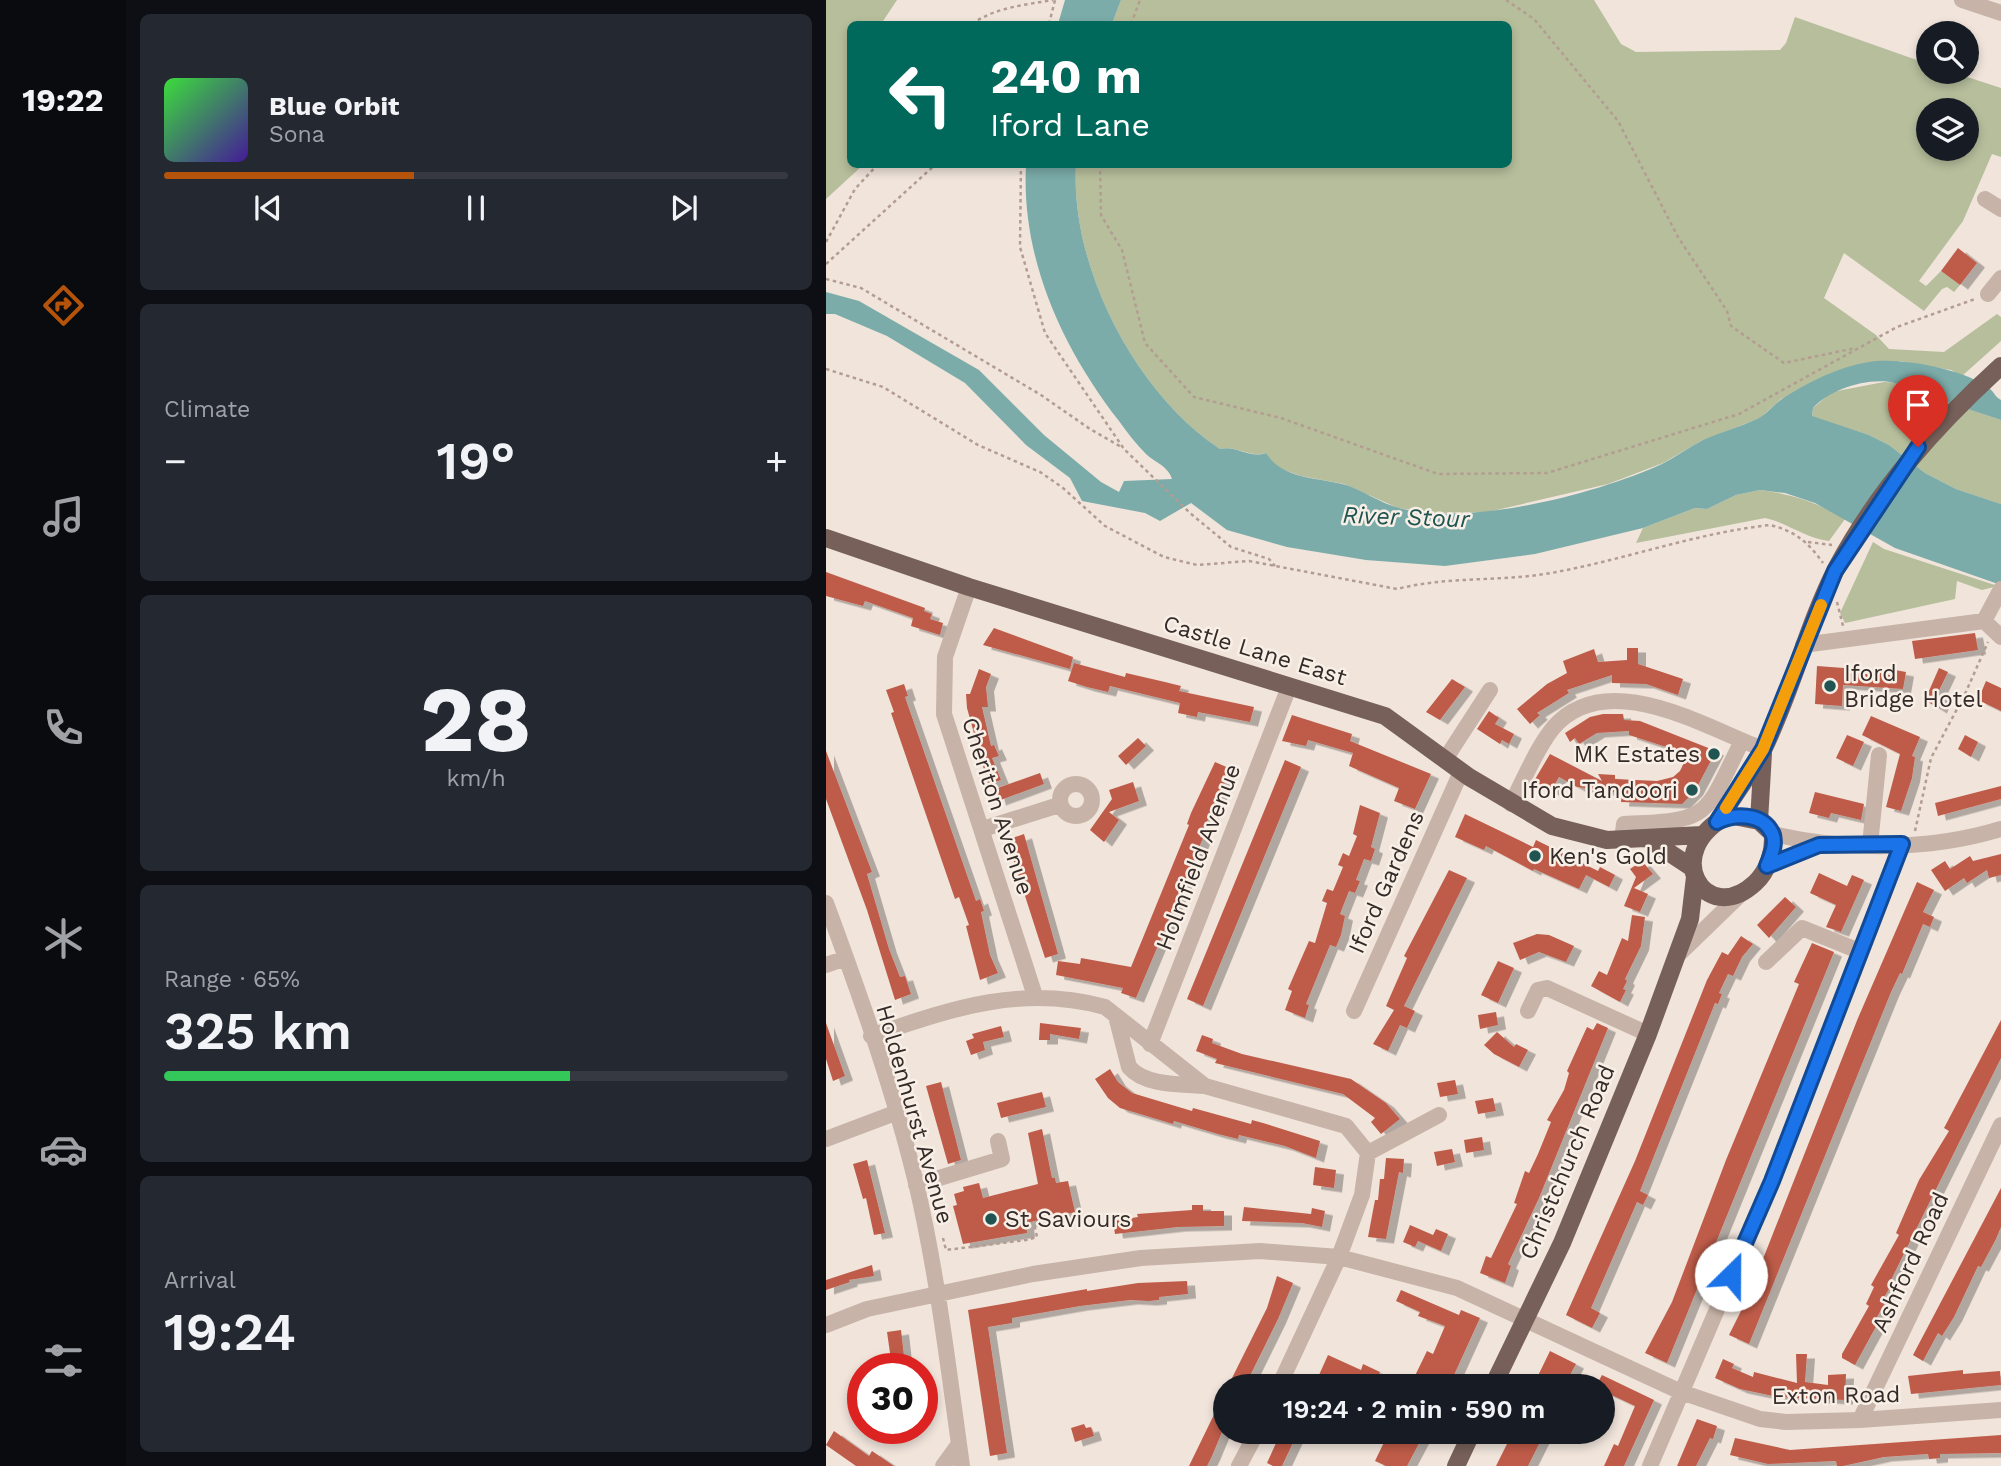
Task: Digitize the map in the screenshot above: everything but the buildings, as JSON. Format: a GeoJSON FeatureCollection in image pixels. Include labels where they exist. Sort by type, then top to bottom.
{"type":"FeatureCollection","features":[{"type":"Feature","properties":{"kind":"main road"},"geometry":{"type":"LineString","coordinates":[[1717,822],[1763,749],[1835,571],[1842,546],[1918,447],[1948,414],[1994,372]]}},
{"type":"Feature","properties":{"kind":"main road","name":"Castle Lane East"},"geometry":{"type":"LineString","coordinates":[[826,538],[969,587],[1385,716],[1446,758],[1461,772],[1552,826],[1607,840],[1650,840],[1702,835]]}},
{"type":"Feature","properties":{"kind":"main road"},"geometry":{"type":"LineString","coordinates":[[1759,821],[1763,749]]}},
{"type":"Feature","properties":{"kind":"main road"},"geometry":{"type":"LineString","coordinates":[[1650,840],[1693,872],[1703,890],[1717,897],[1732,898],[1760,878],[1767,866],[1773,834],[1759,821],[1729,816],[1702,835],[1694,850],[1693,872]]}},
{"type":"Feature","properties":{"kind":"main road","name":"Christchurch Road"},"geometry":{"type":"LineString","coordinates":[[1499,1374],[1562,1243],[1648,1034],[1690,919],[1693,872]]}},
{"type":"Feature","properties":{"kind":"main road"},"geometry":{"type":"LineString","coordinates":[[1690,919],[1717,897]]}},
{"type":"Feature","properties":{"kind":"main road"},"geometry":{"type":"LineString","coordinates":[[1456,1466],[1466,1444]]}},
{"type":"Feature","properties":{"kind":"street"},"geometry":{"type":"LineString","coordinates":[[1962,0],[2001,13]]}},
{"type":"Feature","properties":{"kind":"street"},"geometry":{"type":"LineString","coordinates":[[1985,199],[2001,209]]}},
{"type":"Feature","properties":{"kind":"street"},"geometry":{"type":"LineString","coordinates":[[1989,294],[2001,278]]}},
{"type":"Feature","properties":{"kind":"street","name":"Cheriton Avenue"},"geometry":{"type":"LineString","coordinates":[[969,587],[945,657],[944,714],[1035,996]]}},
{"type":"Feature","properties":{"kind":"street"},"geometry":{"type":"LineString","coordinates":[[1803,645],[1847,639],[1993,629],[2001,590]]}},
{"type":"Feature","properties":{"kind":"street","name":"Holmfield Avenue"},"geometry":{"type":"LineString","coordinates":[[1150,1044],[1289,687]]}},
{"type":"Feature","properties":{"kind":"street"},"geometry":{"type":"LineString","coordinates":[[1446,758],[1490,690]]}},
{"type":"Feature","properties":{"kind":"street"},"geometry":{"type":"LineString","coordinates":[[1511,804],[1553,729],[1575,710],[1606,699],[1634,701],[1763,749]]}},
{"type":"Feature","properties":{"kind":"street"},"geometry":{"type":"LineString","coordinates":[[1622,840],[1624,824],[1669,822],[1693,818],[1704,811],[1742,741]]}},
{"type":"Feature","properties":{"kind":"street"},"geometry":{"type":"LineString","coordinates":[[1870,845],[1879,755]]}},
{"type":"Feature","properties":{"kind":"street","name":"Iford Gardens"},"geometry":{"type":"LineString","coordinates":[[1354,1012],[1461,772]]}},
{"type":"Feature","properties":{"kind":"street"},"geometry":{"type":"LineString","coordinates":[[982,829],[1059,804]]}},
{"type":"Feature","properties":{"kind":"street"},"geometry":{"type":"LineString","coordinates":[[1773,834],[1819,845],[1870,845],[1907,844],[2001,829]]}},
{"type":"Feature","properties":{"kind":"street"},"geometry":{"type":"LineString","coordinates":[[1650,1466],[1772,1181],[1859,951],[1907,844]]}},
{"type":"Feature","properties":{"kind":"street"},"geometry":{"type":"LineString","coordinates":[[1767,866],[1819,845]]}},
{"type":"Feature","properties":{"kind":"street","name":"Christchurch Road"},"geometry":{"type":"LineString","coordinates":[[1678,955],[1742,893]]}},
{"type":"Feature","properties":{"kind":"street","name":"Holdenhurst Avenue"},"geometry":{"type":"LineString","coordinates":[[826,903],[871,1036],[916,1185],[936,1293],[962,1466]]}},
{"type":"Feature","properties":{"kind":"street"},"geometry":{"type":"LineString","coordinates":[[1766,962],[1802,928],[1859,951]]}},
{"type":"Feature","properties":{"kind":"street"},"geometry":{"type":"LineString","coordinates":[[826,965],[846,958]]}},
{"type":"Feature","properties":{"kind":"street"},"geometry":{"type":"LineString","coordinates":[[1528,1011],[1538,990],[1547,988],[1648,1034]]}},
{"type":"Feature","properties":{"kind":"street"},"geometry":{"type":"LineString","coordinates":[[871,1036],[958,1008],[1009,998],[1035,996],[1086,1002],[1105,1007],[1205,1086]]}},
{"type":"Feature","properties":{"kind":"street"},"geometry":{"type":"LineString","coordinates":[[1116,1016],[1129,1067],[1134,1073],[1173,1084],[1205,1086],[1346,1126],[1368,1153],[1362,1195],[1339,1257],[1285,1374]]}},
{"type":"Feature","properties":{"kind":"street"},"geometry":{"type":"LineString","coordinates":[[826,1139],[895,1113]]}},
{"type":"Feature","properties":{"kind":"street"},"geometry":{"type":"LineString","coordinates":[[1368,1153],[1439,1115]]}},
{"type":"Feature","properties":{"kind":"street","name":"Ashford Road"},"geometry":{"type":"LineString","coordinates":[[1860,1420],[2001,1125]]}},
{"type":"Feature","properties":{"kind":"street"},"geometry":{"type":"LineString","coordinates":[[916,1185],[1002,1159],[998,1141]]}},
{"type":"Feature","properties":{"kind":"street","name":"Exton Road"},"geometry":{"type":"LineString","coordinates":[[826,1325],[867,1309],[936,1293],[1141,1258],[1260,1251],[1339,1257],[1458,1288],[1681,1392],[1759,1419],[1786,1422],[1860,1420],[2001,1410]]}},
{"type":"Feature","properties":{"kind":"street"},"geometry":{"type":"LineString","coordinates":[[943,1466],[959,1444]]}},
{"type":"Feature","properties":{"kind":"street"},"geometry":{"type":"LineString","coordinates":[[1240,1466],[1251,1444]]}},
{"type":"Feature","properties":{"kind":"path"},"geometry":{"type":"LineString","coordinates":[[977,21],[1012,7],[1054,0],[1050,21]]}},
{"type":"Feature","properties":{"kind":"path"},"geometry":{"type":"LineString","coordinates":[[1132,21],[1140,0]]}},
{"type":"Feature","properties":{"kind":"path"},"geometry":{"type":"LineString","coordinates":[[1506,0],[1534,19],[1618,121],[1678,237],[1727,311],[1731,326],[1784,363],[1860,348]]}},
{"type":"Feature","properties":{"kind":"path"},"geometry":{"type":"LineString","coordinates":[[826,242],[855,189],[874,168]]}},
{"type":"Feature","properties":{"kind":"path"},"geometry":{"type":"LineString","coordinates":[[826,264],[932,168]]}},
{"type":"Feature","properties":{"kind":"path"},"geometry":{"type":"LineString","coordinates":[[1021,168],[1020,247],[1045,333],[1125,449],[1180,503],[1231,547],[1269,559],[1275,566]]}},
{"type":"Feature","properties":{"kind":"path"},"geometry":{"type":"LineString","coordinates":[[1100,168],[1101,215],[1122,250],[1145,343],[1194,397],[1281,418],[1438,474],[1547,473],[1739,414],[1897,327],[1989,294]]}},
{"type":"Feature","properties":{"kind":"path"},"geometry":{"type":"LineString","coordinates":[[826,279],[861,288],[1041,395],[1090,429],[1125,449]]}},
{"type":"Feature","properties":{"kind":"path"},"geometry":{"type":"LineString","coordinates":[[826,369],[883,387],[978,444],[1040,472],[1063,488],[1105,526],[1145,549],[1197,565],[1249,561],[1397,589],[1418,583],[1488,581],[1551,573],[1744,528],[1770,525],[1787,529],[1808,542],[1842,546]]}},
{"type":"Feature","properties":{"kind":"path"},"geometry":{"type":"LineString","coordinates":[[1808,542],[1825,566],[1835,571]]}},
{"type":"Feature","properties":{"kind":"path"},"geometry":{"type":"LineString","coordinates":[[1837,602],[1847,639]]}},
{"type":"Feature","properties":{"kind":"path"},"geometry":{"type":"LineString","coordinates":[[1907,844],[1931,758],[1965,694],[1993,629]]}},
{"type":"Feature","properties":{"kind":"path"},"geometry":{"type":"LineString","coordinates":[[942,1233],[946,1250],[1037,1237],[1034,1224],[1050,1221]]}},
{"type":"Feature","properties":{"kind":"green space"},"geometry":{"type":"Polygon","coordinates":[[[826,0],[897,0],[883,21],[847,21],[847,168],[860,168],[826,199],[826,0]]]}},
{"type":"Feature","properties":{"kind":"green space"},"geometry":{"type":"Polygon","coordinates":[[[1121,0],[1594,0],[1621,44],[1636,52],[1780,50],[1786,43],[1795,17],[1916,60],[1916,84],[1979,84],[1979,81],[2001,88],[2001,157],[1992,154],[1963,221],[1919,281],[1926,286],[1941,271],[1960,285],[1954,292],[1947,287],[1942,289],[1924,311],[1844,253],[1824,298],[1876,335],[1889,349],[1944,352],[1997,314],[2001,317],[2001,341],[1962,376],[1951,370],[1900,361],[1781,399],[1760,418],[1701,441],[1663,463],[1608,484],[1488,512],[1434,513],[1398,508],[1344,484],[1301,476],[1273,466],[1266,453],[1220,449],[1189,425],[1161,395],[1136,361],[1114,324],[1084,244],[1077,204],[1076,168],[1512,168],[1512,21],[1113,21],[1121,0]]]}},
{"type":"Feature","properties":{"kind":"green space"},"geometry":{"type":"Polygon","coordinates":[[[1884,382],[1902,383],[1911,390],[2001,420],[2001,504],[1956,489],[1925,473],[1889,445],[1869,435],[1812,417],[1813,408],[1832,392],[1884,382]]]}},
{"type":"Feature","properties":{"kind":"green space"},"geometry":{"type":"Polygon","coordinates":[[[1760,490],[1804,500],[1845,519],[1829,541],[1765,518],[1636,543],[1643,528],[1695,508],[1707,509],[1736,495],[1760,490]]]}},
{"type":"Feature","properties":{"kind":"green space"},"geometry":{"type":"Polygon","coordinates":[[[1873,542],[1884,549],[1998,586],[1982,590],[1957,581],[1955,599],[1845,623],[1840,613],[1873,542]]]}},
{"type":"Feature","properties":{"kind":"water"},"geometry":{"type":"Polygon","coordinates":[[[1065,0],[1121,0],[1113,21],[1059,21],[1065,0]]]}},
{"type":"Feature","properties":{"kind":"water","name":"River Stour"},"geometry":{"type":"Polygon","coordinates":[[[1026,168],[1076,168],[1077,204],[1084,244],[1114,324],[1161,395],[1189,425],[1220,449],[1266,453],[1273,462],[1291,473],[1346,485],[1399,508],[1428,513],[1496,510],[1569,496],[1603,486],[1662,464],[1703,440],[1757,419],[1779,401],[1813,381],[1857,364],[1897,361],[1932,366],[1965,376],[1990,389],[2001,400],[2001,420],[1887,382],[1860,384],[1833,393],[1813,408],[1812,416],[1869,435],[1889,445],[1925,473],[1956,489],[2001,504],[2001,585],[1895,548],[1815,503],[1785,493],[1760,490],[1736,495],[1707,509],[1695,508],[1643,528],[1535,554],[1445,566],[1366,560],[1287,547],[1227,530],[1191,503],[1160,521],[1145,513],[1082,501],[1070,478],[1026,445],[965,383],[887,336],[835,314],[826,314],[826,292],[859,301],[979,370],[1044,435],[1101,482],[1119,492],[1124,481],[1172,479],[1168,471],[1135,442],[1098,393],[1063,332],[1038,268],[1026,200],[1026,168]]]}},
{"type":"Feature","properties":{"kind":"slow traffic"},"geometry":{"type":"LineString","coordinates":[[1726,808],[1763,749],[1821,605]]}},
{"type":"Feature","properties":{"kind":"place","name":"Iford Bridge Hotel"},"geometry":{"type":"Point","coordinates":[1830,686]}},
{"type":"Feature","properties":{"kind":"place","name":"MK Estates"},"geometry":{"type":"Point","coordinates":[1714,754]}},
{"type":"Feature","properties":{"kind":"place","name":"Iford Tandoori"},"geometry":{"type":"Point","coordinates":[1692,790]}},
{"type":"Feature","properties":{"kind":"place","name":"Ken's Gold"},"geometry":{"type":"Point","coordinates":[1535,856]}},
{"type":"Feature","properties":{"kind":"place","name":"St Saviours"},"geometry":{"type":"Point","coordinates":[991,1219]}},
{"type":"Feature","properties":{"kind":"route"},"geometry":{"type":"LineString","coordinates":[[1731,1275],[1772,1181],[1902,844],[1819,845],[1767,866],[1774,845],[1773,834],[1767,827],[1745,816],[1729,816],[1717,822],[1763,749],[1835,571],[1918,447]]}}]}
